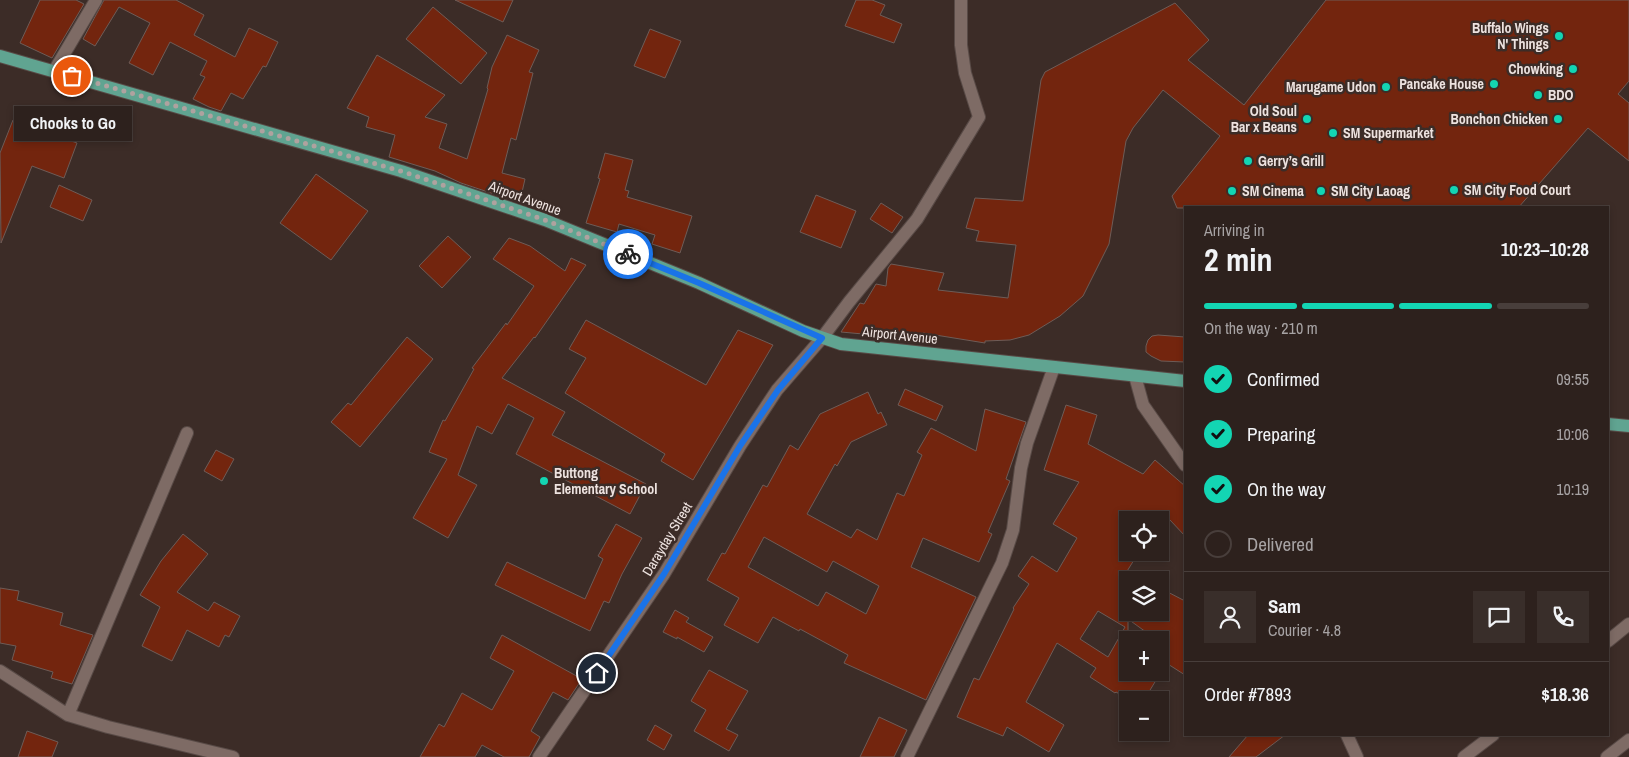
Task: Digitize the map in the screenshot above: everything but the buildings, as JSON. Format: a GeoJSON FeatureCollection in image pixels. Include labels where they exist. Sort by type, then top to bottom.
{"type":"FeatureCollection","features":[{"type":"Feature","properties":{"kind":"main road","name":"Airport Avenue"},"geometry":{"type":"LineString","coordinates":[[0,56],[401,171],[545,220],[699,283],[822,338],[841,344],[1184,381]]}},
{"type":"Feature","properties":{"kind":"main road"},"geometry":{"type":"LineString","coordinates":[[1609,424],[1629,426]]}},
{"type":"Feature","properties":{"kind":"street"},"geometry":{"type":"LineString","coordinates":[[54,71],[96,0]]}},
{"type":"Feature","properties":{"kind":"street","name":"Darayday Street"},"geometry":{"type":"LineString","coordinates":[[538,757],[664,574],[740,446],[778,390],[917,219],[979,118],[964,64],[961,45],[961,0]]}},
{"type":"Feature","properties":{"kind":"street"},"geometry":{"type":"LineString","coordinates":[[906,757],[1002,563],[1013,530],[1021,468],[1027,443],[1054,367]]}},
{"type":"Feature","properties":{"kind":"street"},"geometry":{"type":"LineString","coordinates":[[1135,376],[1143,404],[1184,464]]}},
{"type":"Feature","properties":{"kind":"street"},"geometry":{"type":"LineString","coordinates":[[68,716],[187,433]]}},
{"type":"Feature","properties":{"kind":"street"},"geometry":{"type":"LineString","coordinates":[[1609,640],[1629,624]]}},
{"type":"Feature","properties":{"kind":"street"},"geometry":{"type":"LineString","coordinates":[[0,671],[68,716],[233,757]]}},
{"type":"Feature","properties":{"kind":"street"},"geometry":{"type":"LineString","coordinates":[[1348,736],[1357,757]]}},
{"type":"Feature","properties":{"kind":"street"},"geometry":{"type":"LineString","coordinates":[[1464,757],[1492,736]]}},
{"type":"Feature","properties":{"kind":"street"},"geometry":{"type":"LineString","coordinates":[[1607,757],[1629,740]]}},
{"type":"Feature","properties":{"kind":"way so far"},"geometry":{"type":"LineString","coordinates":[[72,76],[401,171],[545,220],[628,254]]}},
{"type":"Feature","properties":{"kind":"place","name":"Buffalo Wings N' Things"},"geometry":{"type":"Point","coordinates":[1559,36]}},
{"type":"Feature","properties":{"kind":"place","name":"Chowking"},"geometry":{"type":"Point","coordinates":[1573,69]}},
{"type":"Feature","properties":{"kind":"place","name":"Chooks to Go"},"geometry":{"type":"Point","coordinates":[72,76]}},
{"type":"Feature","properties":{"kind":"place","name":"Pancake House"},"geometry":{"type":"Point","coordinates":[1494,84]}},
{"type":"Feature","properties":{"kind":"place","name":"Marugame Udon"},"geometry":{"type":"Point","coordinates":[1386,87]}},
{"type":"Feature","properties":{"kind":"place","name":"BDO"},"geometry":{"type":"Point","coordinates":[1538,95]}},
{"type":"Feature","properties":{"kind":"place","name":"Old Soul Bar x Beans"},"geometry":{"type":"Point","coordinates":[1307,119]}},
{"type":"Feature","properties":{"kind":"place","name":"Bonchon Chicken"},"geometry":{"type":"Point","coordinates":[1558,119]}},
{"type":"Feature","properties":{"kind":"place","name":"SM Supermarket"},"geometry":{"type":"Point","coordinates":[1333,133]}},
{"type":"Feature","properties":{"kind":"place","name":"Gerry’s Grill"},"geometry":{"type":"Point","coordinates":[1248,161]}},
{"type":"Feature","properties":{"kind":"place","name":"SM City Food Court"},"geometry":{"type":"Point","coordinates":[1454,190]}},
{"type":"Feature","properties":{"kind":"place","name":"SM Cinema"},"geometry":{"type":"Point","coordinates":[1232,191]}},
{"type":"Feature","properties":{"kind":"place","name":"SM City Laoag"},"geometry":{"type":"Point","coordinates":[1321,191]}},
{"type":"Feature","properties":{"kind":"place","name":"Buttong Elementary School"},"geometry":{"type":"Point","coordinates":[544,481]}},
{"type":"Feature","properties":{"kind":"route"},"geometry":{"type":"LineString","coordinates":[[597,673],[664,574],[740,446],[778,390],[822,338],[699,283],[628,254]]}}]}
